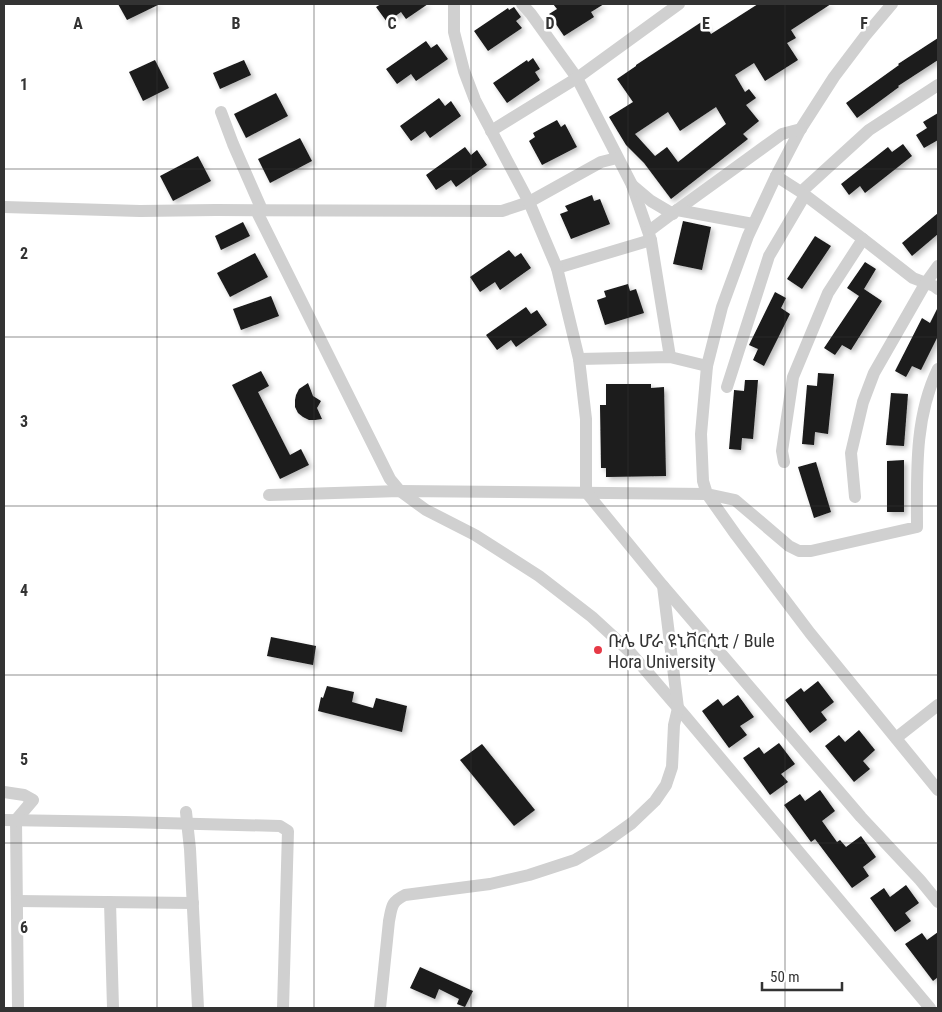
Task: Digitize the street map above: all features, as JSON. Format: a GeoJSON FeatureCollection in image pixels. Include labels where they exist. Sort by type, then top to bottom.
{"type":"FeatureCollection","features":[{"type":"Feature","properties":{"kind":"street"},"geometry":{"type":"LineString","coordinates":[[454,4],[454,32],[464,71],[475,100],[529,202],[557,268],[579,359],[586,419],[586,492],[663,586],[861,817],[938,902]]}},
{"type":"Feature","properties":{"kind":"street"},"geometry":{"type":"LineString","coordinates":[[522,4],[576,78],[632,185],[650,235],[670,357]]}},
{"type":"Feature","properties":{"kind":"street"},"geometry":{"type":"LineString","coordinates":[[892,4],[834,77],[801,129],[753,224],[722,307],[707,366],[701,434],[704,481],[707,494],[810,633],[938,790]]}},
{"type":"Feature","properties":{"kind":"street"},"geometry":{"type":"LineString","coordinates":[[491,131],[576,78],[624,45],[672,6]]}},
{"type":"Feature","properties":{"kind":"street"},"geometry":{"type":"LineString","coordinates":[[727,387],[769,256],[803,194],[869,130],[938,85]]}},
{"type":"Feature","properties":{"kind":"street"},"geometry":{"type":"LineString","coordinates":[[220,112],[259,210],[390,479],[400,491],[426,510],[475,535],[538,576],[584,611],[629,651],[930,1008]]}},
{"type":"Feature","properties":{"kind":"street"},"geometry":{"type":"LineString","coordinates":[[557,268],[650,235],[675,212],[782,134],[801,129]]}},
{"type":"Feature","properties":{"kind":"street"},"geometry":{"type":"LineString","coordinates":[[4,207],[140,211],[502,211],[529,202],[601,162],[617,158]]}},
{"type":"Feature","properties":{"kind":"street"},"geometry":{"type":"LineString","coordinates":[[776,176],[803,194],[912,278],[938,289]]}},
{"type":"Feature","properties":{"kind":"street"},"geometry":{"type":"LineString","coordinates":[[632,185],[651,201],[675,212],[753,224]]}},
{"type":"Feature","properties":{"kind":"street"},"geometry":{"type":"LineString","coordinates":[[784,462],[782,451],[793,377],[828,293],[863,239]]}},
{"type":"Feature","properties":{"kind":"street"},"geometry":{"type":"LineString","coordinates":[[855,498],[850,453],[863,402],[874,373],[925,284],[938,266]]}},
{"type":"Feature","properties":{"kind":"street"},"geometry":{"type":"LineString","coordinates":[[579,359],[670,357],[707,366]]}},
{"type":"Feature","properties":{"kind":"street"},"geometry":{"type":"LineString","coordinates":[[269,495],[400,491],[707,494],[735,500],[789,546],[799,551],[811,551],[917,527],[917,464],[921,423],[931,384],[938,369]]}},
{"type":"Feature","properties":{"kind":"street"},"geometry":{"type":"LineString","coordinates":[[380,1008],[389,921],[396,900],[405,895],[490,884],[529,875],[575,860],[604,843],[632,823],[655,801],[666,786],[672,767],[674,725],[678,708],[663,586]]}},
{"type":"Feature","properties":{"kind":"street"},"geometry":{"type":"LineString","coordinates":[[896,738],[938,705]]}},
{"type":"Feature","properties":{"kind":"street"},"geometry":{"type":"LineString","coordinates":[[4,792],[24,795],[33,800],[10,820]]}},
{"type":"Feature","properties":{"kind":"street"},"geometry":{"type":"LineString","coordinates":[[10,820],[187,818],[280,826],[288,831],[282,1008]]}},
{"type":"Feature","properties":{"kind":"street"},"geometry":{"type":"LineString","coordinates":[[187,818],[198,1008]]}},
{"type":"Feature","properties":{"kind":"street"},"geometry":{"type":"LineString","coordinates":[[10,820],[17,901],[18,1008]]}},
{"type":"Feature","properties":{"kind":"street"},"geometry":{"type":"LineString","coordinates":[[17,901],[193,903]]}},
{"type":"Feature","properties":{"kind":"street"},"geometry":{"type":"LineString","coordinates":[[110,902],[113,1008]]}},
{"type":"Feature","properties":{"kind":"building"},"geometry":{"type":"Polygon","coordinates":[[[118,4],[160,4],[127,20],[118,4]]]}},
{"type":"Feature","properties":{"kind":"building"},"geometry":{"type":"Polygon","coordinates":[[[381,4],[428,4],[406,19],[401,12],[387,22],[376,7],[381,4]]]}},
{"type":"Feature","properties":{"kind":"building"},"geometry":{"type":"Polygon","coordinates":[[[553,4],[604,4],[591,12],[594,17],[564,36],[549,14],[557,9],[553,4]]]}},
{"type":"Feature","properties":{"kind":"building"},"geometry":{"type":"Polygon","coordinates":[[[758,4],[831,4],[791,30],[796,38],[787,43],[798,60],[765,81],[754,63],[735,75],[745,92],[749,89],[756,98],[746,105],[759,121],[743,134],[748,139],[671,199],[644,163],[626,145],[609,117],[633,102],[617,79],[703,21],[711,34],[758,4]],[[716,107],[680,131],[668,112],[635,134],[655,156],[667,147],[678,162],[726,124],[716,107]]]}},
{"type":"Feature","properties":{"kind":"building"},"geometry":{"type":"Polygon","coordinates":[[[514,7],[521,17],[516,21],[522,28],[488,51],[474,31],[508,8],[509,10],[514,7]]]}},
{"type":"Feature","properties":{"kind":"building"},"geometry":{"type":"Polygon","coordinates":[[[938,38],[938,60],[898,86],[857,118],[846,103],[898,64],[938,38]]]}},
{"type":"Feature","properties":{"kind":"building"},"geometry":{"type":"Polygon","coordinates":[[[426,41],[431,48],[437,44],[448,59],[416,81],[411,74],[397,84],[386,69],[426,41]]]}},
{"type":"Feature","properties":{"kind":"building"},"geometry":{"type":"Polygon","coordinates":[[[533,58],[540,69],[535,72],[540,80],[507,103],[493,83],[533,58]]]}},
{"type":"Feature","properties":{"kind":"building"},"geometry":{"type":"Polygon","coordinates":[[[155,60],[169,88],[143,101],[129,72],[155,60]]]}},
{"type":"Feature","properties":{"kind":"building"},"geometry":{"type":"Polygon","coordinates":[[[244,60],[251,75],[220,89],[213,73],[244,60]]]}},
{"type":"Feature","properties":{"kind":"building"},"geometry":{"type":"Polygon","coordinates":[[[276,93],[288,116],[246,138],[234,114],[276,93]]]}},
{"type":"Feature","properties":{"kind":"building"},"geometry":{"type":"Polygon","coordinates":[[[439,98],[445,106],[451,101],[461,116],[430,138],[425,131],[411,141],[400,126],[439,98]]]}},
{"type":"Feature","properties":{"kind":"building"},"geometry":{"type":"Polygon","coordinates":[[[938,113],[938,140],[924,148],[916,135],[927,128],[923,122],[938,113]]]}},
{"type":"Feature","properties":{"kind":"building"},"geometry":{"type":"Polygon","coordinates":[[[557,120],[561,127],[565,124],[577,147],[542,165],[529,141],[535,137],[533,133],[557,120]]]}},
{"type":"Feature","properties":{"kind":"building"},"geometry":{"type":"Polygon","coordinates":[[[300,138],[312,161],[270,183],[258,159],[300,138]]]}},
{"type":"Feature","properties":{"kind":"building"},"geometry":{"type":"Polygon","coordinates":[[[903,144],[912,156],[865,193],[860,186],[849,195],[841,184],[888,147],[892,152],[903,144]]]}},
{"type":"Feature","properties":{"kind":"building"},"geometry":{"type":"Polygon","coordinates":[[[465,147],[471,155],[477,150],[487,165],[456,187],[451,180],[436,190],[426,175],[465,147]]]}},
{"type":"Feature","properties":{"kind":"building"},"geometry":{"type":"Polygon","coordinates":[[[198,156],[211,181],[173,201],[160,176],[198,156]]]}},
{"type":"Feature","properties":{"kind":"building"},"geometry":{"type":"Polygon","coordinates":[[[592,195],[594,201],[600,199],[610,224],[571,239],[560,214],[568,211],[565,206],[592,195]]]}},
{"type":"Feature","properties":{"kind":"building"},"geometry":{"type":"Polygon","coordinates":[[[938,213],[938,234],[912,256],[902,243],[938,213]]]}},
{"type":"Feature","properties":{"kind":"building"},"geometry":{"type":"Polygon","coordinates":[[[683,221],[711,227],[702,270],[673,264],[683,221]]]}},
{"type":"Feature","properties":{"kind":"building"},"geometry":{"type":"Polygon","coordinates":[[[243,222],[250,236],[221,250],[215,236],[243,222]]]}},
{"type":"Feature","properties":{"kind":"building"},"geometry":{"type":"Polygon","coordinates":[[[815,236],[831,246],[802,289],[787,279],[815,236]]]}},
{"type":"Feature","properties":{"kind":"building"},"geometry":{"type":"Polygon","coordinates":[[[509,250],[515,257],[521,253],[531,268],[500,290],[495,282],[480,292],[470,277],[509,250]]]}},
{"type":"Feature","properties":{"kind":"building"},"geometry":{"type":"Polygon","coordinates":[[[255,253],[268,277],[230,297],[217,273],[255,253]]]}},
{"type":"Feature","properties":{"kind":"building"},"geometry":{"type":"Polygon","coordinates":[[[865,262],[876,269],[864,289],[882,301],[851,350],[842,345],[835,355],[824,348],[859,296],[847,288],[865,262]]]}},
{"type":"Feature","properties":{"kind":"building"},"geometry":{"type":"Polygon","coordinates":[[[628,284],[630,291],[636,289],[644,313],[605,325],[597,300],[606,297],[604,291],[628,284]]]}},
{"type":"Feature","properties":{"kind":"building"},"geometry":{"type":"Polygon","coordinates":[[[775,292],[786,298],[781,308],[790,314],[764,366],[753,360],[758,349],[749,345],[775,292]]]}},
{"type":"Feature","properties":{"kind":"building"},"geometry":{"type":"Polygon","coordinates":[[[271,296],[279,316],[241,330],[233,309],[271,296]]]}},
{"type":"Feature","properties":{"kind":"building"},"geometry":{"type":"Polygon","coordinates":[[[526,307],[531,314],[537,310],[547,325],[516,347],[511,340],[497,350],[486,335],[526,307]]]}},
{"type":"Feature","properties":{"kind":"building"},"geometry":{"type":"Polygon","coordinates":[[[938,307],[938,336],[921,370],[912,366],[906,377],[895,371],[922,318],[930,323],[938,307]]]}},
{"type":"Feature","properties":{"kind":"building"},"geometry":{"type":"Polygon","coordinates":[[[261,371],[269,386],[258,392],[290,455],[301,449],[309,465],[280,479],[232,385],[261,371]]]}},
{"type":"Feature","properties":{"kind":"building"},"geometry":{"type":"Polygon","coordinates":[[[818,373],[834,374],[828,434],[815,432],[814,445],[802,444],[807,385],[817,386],[818,373]]]}},
{"type":"Feature","properties":{"kind":"building"},"geometry":{"type":"Polygon","coordinates":[[[745,380],[758,380],[753,439],[742,438],[741,450],[729,449],[734,390],[744,391],[745,380]]]}},
{"type":"Feature","properties":{"kind":"building"},"geometry":{"type":"Polygon","coordinates":[[[308,383],[313,396],[321,401],[317,408],[322,419],[309,420],[298,413],[295,407],[296,395],[299,389],[308,383]]]}},
{"type":"Feature","properties":{"kind":"building"},"geometry":{"type":"Polygon","coordinates":[[[606,384],[651,384],[651,388],[664,387],[666,476],[606,477],[606,468],[601,468],[600,405],[606,405],[606,384]]]}},
{"type":"Feature","properties":{"kind":"building"},"geometry":{"type":"Polygon","coordinates":[[[891,393],[908,394],[904,446],[886,445],[891,393]]]}},
{"type":"Feature","properties":{"kind":"building"},"geometry":{"type":"Polygon","coordinates":[[[904,460],[904,512],[887,512],[887,461],[904,460]]]}},
{"type":"Feature","properties":{"kind":"building"},"geometry":{"type":"Polygon","coordinates":[[[816,462],[831,512],[814,518],[798,467],[816,462]]]}},
{"type":"Feature","properties":{"kind":"building"},"geometry":{"type":"Polygon","coordinates":[[[271,637],[316,646],[313,665],[267,656],[271,637]]]}},
{"type":"Feature","properties":{"kind":"building"},"geometry":{"type":"Polygon","coordinates":[[[818,681],[834,702],[821,712],[827,720],[810,733],[785,700],[801,688],[804,692],[818,681]]]}},
{"type":"Feature","properties":{"kind":"building"},"geometry":{"type":"Polygon","coordinates":[[[327,686],[354,692],[352,702],[373,708],[376,698],[407,706],[402,732],[318,711],[321,697],[323,698],[327,686]]]}},
{"type":"Feature","properties":{"kind":"building"},"geometry":{"type":"Polygon","coordinates":[[[738,695],[754,717],[740,726],[747,735],[729,748],[702,711],[718,699],[723,706],[738,695]]]}},
{"type":"Feature","properties":{"kind":"building"},"geometry":{"type":"Polygon","coordinates":[[[859,730],[875,750],[863,761],[870,769],[854,782],[825,746],[839,735],[845,742],[859,730]]]}},
{"type":"Feature","properties":{"kind":"building"},"geometry":{"type":"Polygon","coordinates":[[[779,743],[795,764],[781,774],[788,782],[770,795],[743,758],[759,747],[764,754],[779,743]]]}},
{"type":"Feature","properties":{"kind":"building"},"geometry":{"type":"Polygon","coordinates":[[[482,744],[535,810],[514,826],[460,760],[482,744]]]}},
{"type":"Feature","properties":{"kind":"building"},"geometry":{"type":"Polygon","coordinates":[[[820,790],[835,811],[822,821],[837,842],[840,840],[846,847],[861,836],[876,857],[863,867],[869,876],[852,888],[815,839],[811,842],[784,805],[800,794],[805,801],[820,790]]]}},
{"type":"Feature","properties":{"kind":"building"},"geometry":{"type":"Polygon","coordinates":[[[906,885],[919,903],[905,913],[911,921],[895,932],[870,898],[884,888],[890,897],[906,885]]]}},
{"type":"Feature","properties":{"kind":"building"},"geometry":{"type":"Polygon","coordinates":[[[938,932],[938,977],[933,981],[905,944],[922,933],[927,940],[938,932]]]}},
{"type":"Feature","properties":{"kind":"building"},"geometry":{"type":"Polygon","coordinates":[[[420,967],[473,991],[465,1007],[457,1004],[459,999],[439,989],[435,999],[410,988],[420,967]]]}},
{"type":"Feature","properties":{"kind":"place","name":"ቡሌ ሆራ ዩኒቨርሲቲ / Bule Hora University"},"geometry":{"type":"Point","coordinates":[598,650]}}]}
